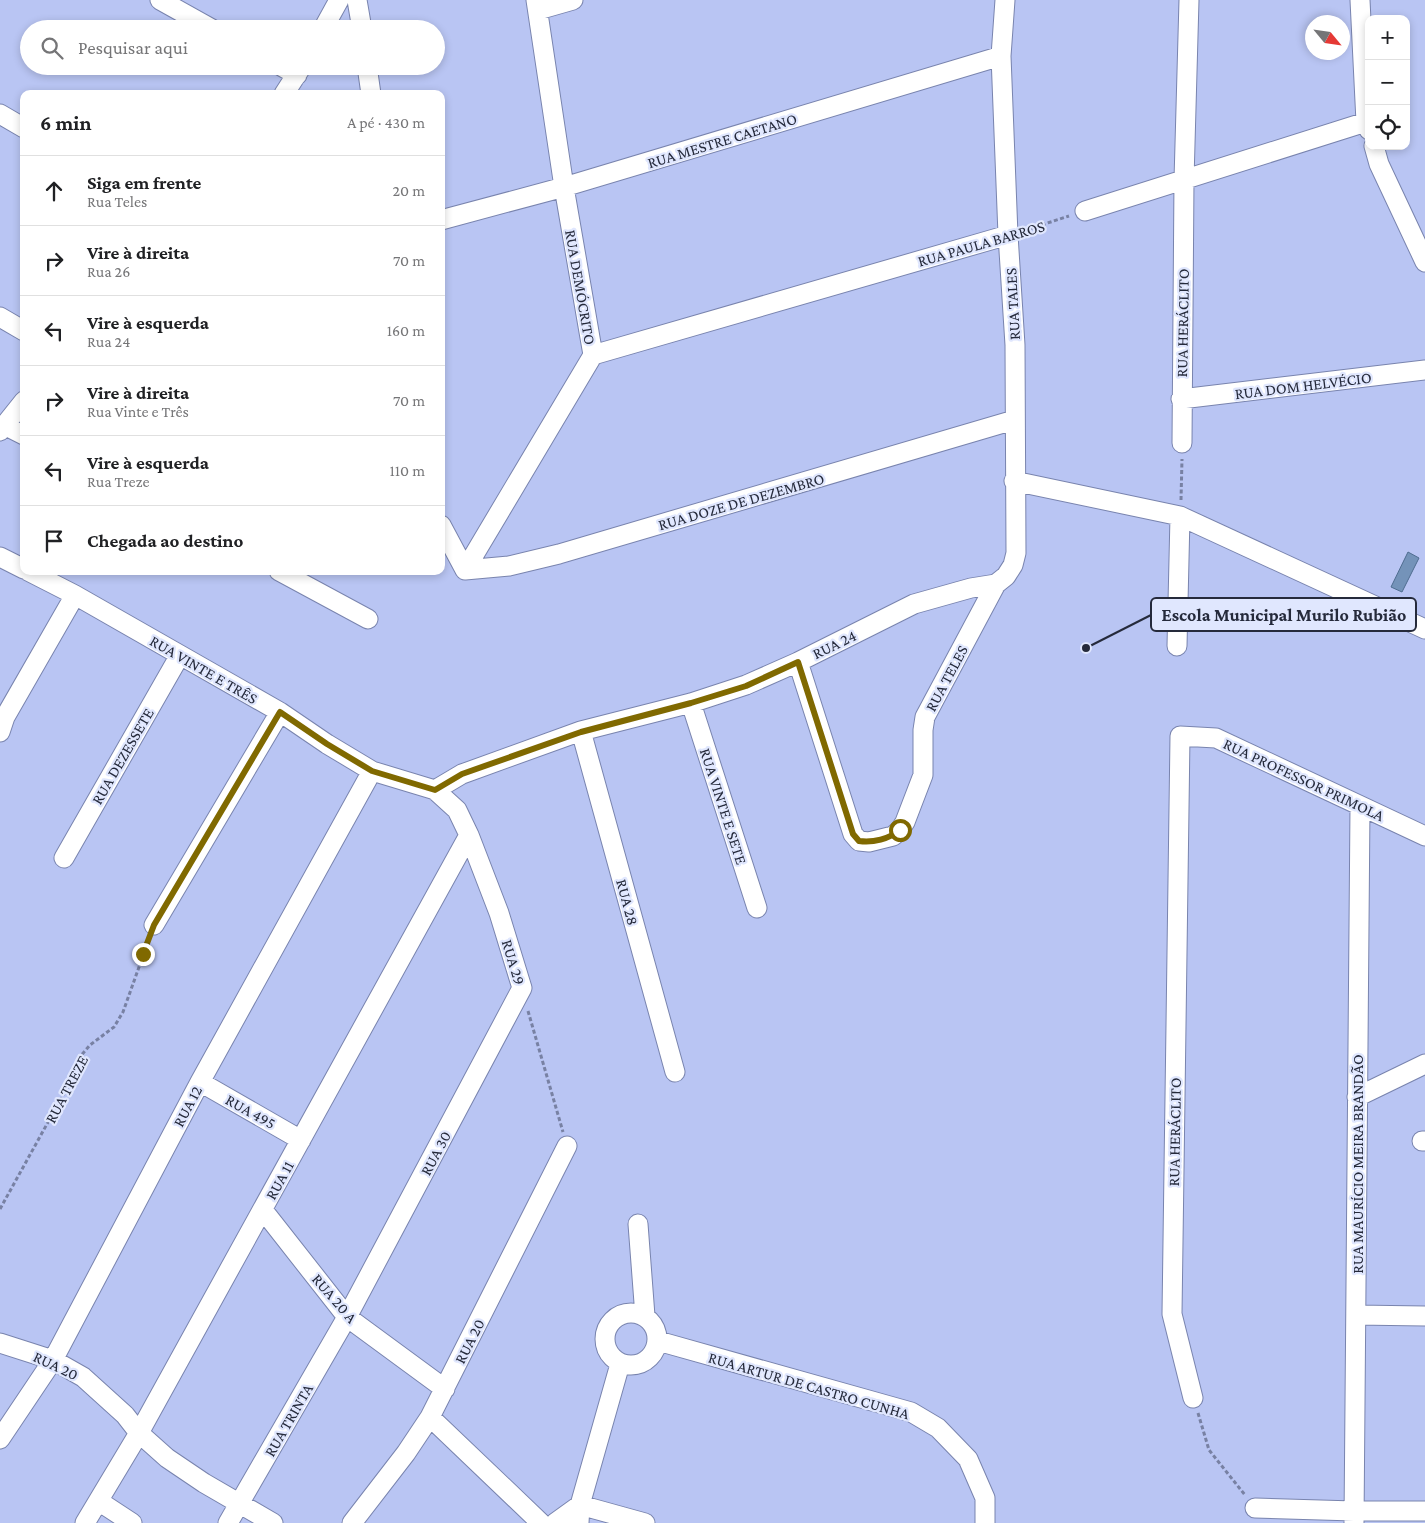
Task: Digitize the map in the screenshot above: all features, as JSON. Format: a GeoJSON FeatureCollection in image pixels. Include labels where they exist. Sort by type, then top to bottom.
{"type":"FeatureCollection","features":[{"type":"Feature","properties":{"kind":"street"},"geometry":{"type":"LineString","coordinates":[[160,0],[196,20]]}},
{"type":"Feature","properties":{"kind":"street"},"geometry":{"type":"LineString","coordinates":[[328,20],[340,0]]}},
{"type":"Feature","properties":{"kind":"street"},"geometry":{"type":"LineString","coordinates":[[358,0],[361,20]]}},
{"type":"Feature","properties":{"kind":"street"},"geometry":{"type":"LineString","coordinates":[[537,5],[574,0]]}},
{"type":"Feature","properties":{"kind":"street","name":"RUA TALES"},"geometry":{"type":"LineString","coordinates":[[1001,580],[1012,565],[1016,553],[1014,481],[1015,345],[1008,236],[1001,56],[1006,0]]}},
{"type":"Feature","properties":{"kind":"street","name":"RUA HERÁCLITO"},"geometry":{"type":"LineString","coordinates":[[1182,443],[1184,180],[1189,0]]}},
{"type":"Feature","properties":{"kind":"street"},"geometry":{"type":"LineString","coordinates":[[1360,0],[1367,105]]}},
{"type":"Feature","properties":{"kind":"street","name":"RUA DEMÓCRITO"},"geometry":{"type":"LineString","coordinates":[[464,570],[593,355],[564,187],[537,5]]}},
{"type":"Feature","properties":{"kind":"street","name":"RUA MESTRE CAETANO"},"geometry":{"type":"LineString","coordinates":[[445,219],[564,187],[1001,56]]}},
{"type":"Feature","properties":{"kind":"street"},"geometry":{"type":"LineString","coordinates":[[285,90],[291,75]]}},
{"type":"Feature","properties":{"kind":"street"},"geometry":{"type":"LineString","coordinates":[[368,75],[370,90]]}},
{"type":"Feature","properties":{"kind":"street"},"geometry":{"type":"LineString","coordinates":[[0,114],[20,126]]}},
{"type":"Feature","properties":{"kind":"street"},"geometry":{"type":"LineString","coordinates":[[1085,211],[1365,127]]}},
{"type":"Feature","properties":{"kind":"street"},"geometry":{"type":"LineString","coordinates":[[1375,150],[1379,164],[1425,262]]}},
{"type":"Feature","properties":{"kind":"street","name":"RUA PAULA BARROS"},"geometry":{"type":"LineString","coordinates":[[593,355],[1008,236]]}},
{"type":"Feature","properties":{"kind":"street"},"geometry":{"type":"LineString","coordinates":[[0,317],[20,329]]}},
{"type":"Feature","properties":{"kind":"street","name":"RUA DOM HELVÉCIO"},"geometry":{"type":"LineString","coordinates":[[1182,399],[1425,370]]}},
{"type":"Feature","properties":{"kind":"street"},"geometry":{"type":"LineString","coordinates":[[20,406],[2,428],[20,434]]}},
{"type":"Feature","properties":{"kind":"street","name":"RUA DOZE DE DEZEMBRO"},"geometry":{"type":"LineString","coordinates":[[464,570],[509,566],[559,554],[1014,420]]}},
{"type":"Feature","properties":{"kind":"street"},"geometry":{"type":"LineString","coordinates":[[1014,481],[1180,516],[1425,629]]}},
{"type":"Feature","properties":{"kind":"street"},"geometry":{"type":"LineString","coordinates":[[1177,646],[1180,516]]}},
{"type":"Feature","properties":{"kind":"street"},"geometry":{"type":"LineString","coordinates":[[445,533],[464,570]]}},
{"type":"Feature","properties":{"kind":"street"},"geometry":{"type":"LineString","coordinates":[[0,557],[20,567]]}},
{"type":"Feature","properties":{"kind":"street","name":"RUA VINTE E TRÊS"},"geometry":{"type":"LineString","coordinates":[[36,575],[75,595],[280,712],[327,744],[372,771],[435,790]]}},
{"type":"Feature","properties":{"kind":"street"},"geometry":{"type":"LineString","coordinates":[[287,575],[368,618]]}},
{"type":"Feature","properties":{"kind":"street","name":"RUA 24"},"geometry":{"type":"LineString","coordinates":[[435,790],[462,774],[581,732],[691,703],[746,686],[914,604],[1001,580]]}},
{"type":"Feature","properties":{"kind":"street","name":"RUA TELES"},"geometry":{"type":"LineString","coordinates":[[798,662],[853,834],[859,841],[869,842],[893,836],[905,822],[923,776],[922,730],[925,717],[1001,580]]}},
{"type":"Feature","properties":{"kind":"street"},"geometry":{"type":"LineString","coordinates":[[0,732],[5,717],[75,595]]}},
{"type":"Feature","properties":{"kind":"street","name":"RUA DEZESSETE"},"geometry":{"type":"LineString","coordinates":[[64,858],[180,655]]}},
{"type":"Feature","properties":{"kind":"street","name":"RUA VINTE E SETE"},"geometry":{"type":"LineString","coordinates":[[691,703],[757,908]]}},
{"type":"Feature","properties":{"kind":"street"},"geometry":{"type":"LineString","coordinates":[[154,925],[280,712]]}},
{"type":"Feature","properties":{"kind":"street","name":"RUA 28"},"geometry":{"type":"LineString","coordinates":[[581,732],[675,1072]]}},
{"type":"Feature","properties":{"kind":"street","name":"RUA HERÁCLITO"},"geometry":{"type":"LineString","coordinates":[[1180,736],[1172,1314],[1193,1398]]}},
{"type":"Feature","properties":{"kind":"street","name":"RUA PROFESSOR PRIMOLA"},"geometry":{"type":"LineString","coordinates":[[1180,736],[1216,738],[1425,836]]}},
{"type":"Feature","properties":{"kind":"street","name":"RUA 12"},"geometry":{"type":"LineString","coordinates":[[0,1439],[52,1360],[200,1082],[372,771]]}},
{"type":"Feature","properties":{"kind":"street","name":"RUA 29"},"geometry":{"type":"LineString","coordinates":[[435,790],[456,810],[469,835],[499,913],[522,988]]}},
{"type":"Feature","properties":{"kind":"street","name":"RUA MAURÍCIO MEIRA BRANDÃO"},"geometry":{"type":"LineString","coordinates":[[1354,1517],[1360,806]]}},
{"type":"Feature","properties":{"kind":"street","name":"RUA 11"},"geometry":{"type":"LineString","coordinates":[[85,1523],[100,1502],[139,1433],[469,835]]}},
{"type":"Feature","properties":{"kind":"street","name":"RUA 30"},"geometry":{"type":"LineString","coordinates":[[347,1317],[522,988]]}},
{"type":"Feature","properties":{"kind":"street"},"geometry":{"type":"LineString","coordinates":[[1357,1098],[1425,1064]]}},
{"type":"Feature","properties":{"kind":"street","name":"RUA 495"},"geometry":{"type":"LineString","coordinates":[[200,1082],[302,1140]]}},
{"type":"Feature","properties":{"kind":"street","name":"RUA 20"},"geometry":{"type":"LineString","coordinates":[[352,1523],[406,1453],[430,1417],[567,1146]]}},
{"type":"Feature","properties":{"kind":"street","name":"RUA 20 A"},"geometry":{"type":"LineString","coordinates":[[263,1210],[347,1317],[445,1390]]}},
{"type":"Feature","properties":{"kind":"street"},"geometry":{"type":"LineString","coordinates":[[638,1224],[645,1316]]}},
{"type":"Feature","properties":{"kind":"street"},"geometry":{"type":"LineString","coordinates":[[631,1313],[645,1316],[655,1327],[658,1341],[654,1353],[644,1362],[633,1366],[620,1364],[610,1354],[605,1341],[608,1327],[618,1316],[631,1313]]}},
{"type":"Feature","properties":{"kind":"street"},"geometry":{"type":"LineString","coordinates":[[1356,1315],[1425,1316]]}},
{"type":"Feature","properties":{"kind":"street","name":"RUA TRINTA"},"geometry":{"type":"LineString","coordinates":[[228,1523],[347,1317]]}},
{"type":"Feature","properties":{"kind":"street","name":"RUA ARTUR DE CASTRO CUNHA"},"geometry":{"type":"LineString","coordinates":[[658,1341],[911,1412],[938,1428],[968,1458],[985,1498],[985,1523]]}},
{"type":"Feature","properties":{"kind":"street","name":"RUA 20"},"geometry":{"type":"LineString","coordinates":[[0,1343],[52,1360],[83,1377],[167,1458],[272,1523]]}},
{"type":"Feature","properties":{"kind":"street"},"geometry":{"type":"LineString","coordinates":[[580,1514],[620,1364]]}},
{"type":"Feature","properties":{"kind":"street"},"geometry":{"type":"LineString","coordinates":[[430,1417],[541,1523]]}},
{"type":"Feature","properties":{"kind":"street"},"geometry":{"type":"LineString","coordinates":[[100,1502],[132,1523]]}},
{"type":"Feature","properties":{"kind":"street"},"geometry":{"type":"LineString","coordinates":[[1255,1508],[1354,1517],[1425,1511]]}},
{"type":"Feature","properties":{"kind":"street"},"geometry":{"type":"LineString","coordinates":[[555,1523],[580,1514],[645,1523]]}},
{"type":"Feature","properties":{"kind":"path","name":"RUA PAULA BARROS"},"geometry":{"type":"LineString","coordinates":[[1008,236],[1085,211]]}},
{"type":"Feature","properties":{"kind":"path"},"geometry":{"type":"LineString","coordinates":[[1180,516],[1182,443]]}},
{"type":"Feature","properties":{"kind":"path","name":"RUA TREZE"},"geometry":{"type":"LineString","coordinates":[[0,1208],[68,1086],[79,1058],[90,1046],[114,1027],[123,1012],[154,925]]}},
{"type":"Feature","properties":{"kind":"path","name":"RUA 29"},"geometry":{"type":"LineString","coordinates":[[522,988],[567,1146]]}},
{"type":"Feature","properties":{"kind":"path"},"geometry":{"type":"LineString","coordinates":[[1193,1398],[1209,1450],[1255,1508]]}},
{"type":"Feature","properties":{"kind":"building"},"geometry":{"type":"Polygon","coordinates":[[[1408,552],[1419,558],[1402,592],[1391,587],[1408,552]]]}},
{"type":"Feature","properties":{"kind":"place","name":"Escola Municipal Murilo Rubião"},"geometry":{"type":"Point","coordinates":[1086,648]}},
{"type":"Feature","properties":{"kind":"route"},"geometry":{"type":"LineString","coordinates":[[143,954],[154,925],[280,712],[327,744],[372,771],[435,790],[462,774],[581,732],[691,703],[746,686],[798,662],[853,834],[859,841],[869,842],[893,836],[900,830]]}}]}
